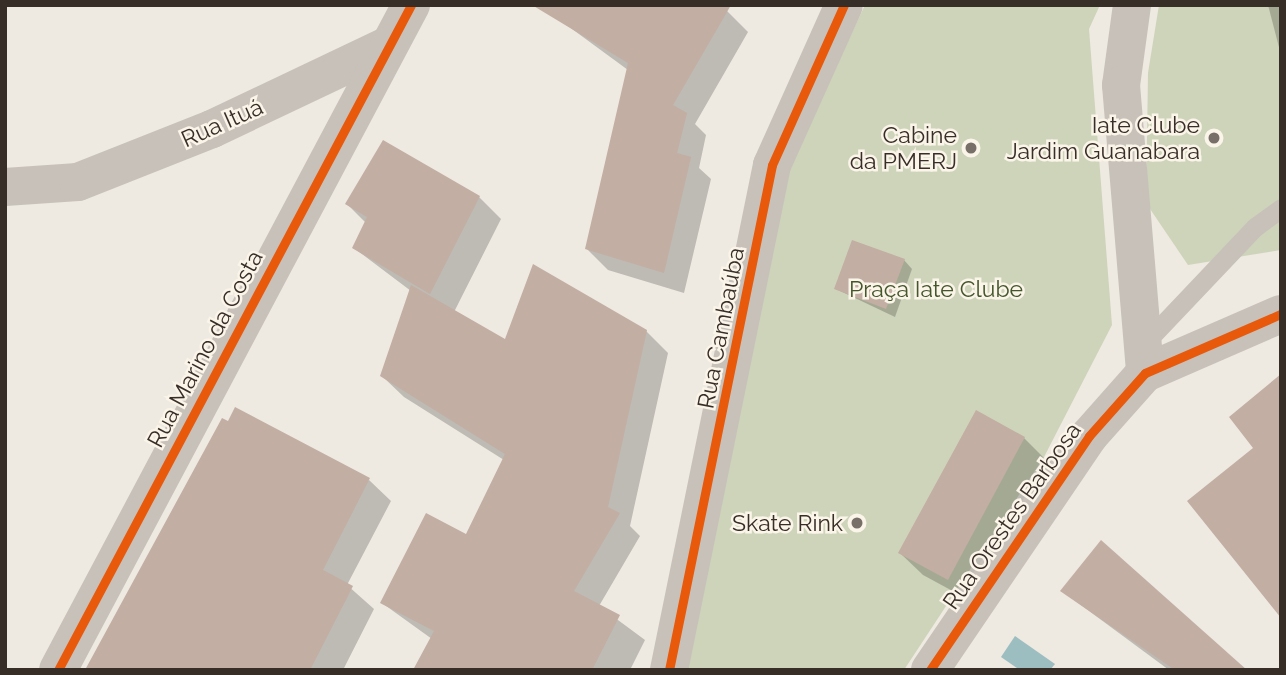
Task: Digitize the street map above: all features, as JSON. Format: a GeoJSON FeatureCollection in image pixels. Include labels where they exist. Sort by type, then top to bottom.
{"type":"FeatureCollection","features":[{"type":"Feature","properties":{"kind":"street"},"geometry":{"type":"LineString","coordinates":[[387,46],[411,5]]}},
{"type":"Feature","properties":{"kind":"street","name":"Rua Cambaúba"},"geometry":{"type":"LineString","coordinates":[[669,670],[772,165],[844,5]]}},
{"type":"Feature","properties":{"kind":"street"},"geometry":{"type":"LineString","coordinates":[[1132,5],[1121,85],[1142,361]]}},
{"type":"Feature","properties":{"kind":"street","name":"Rua Ituá"},"geometry":{"type":"LineString","coordinates":[[5,187],[78,182],[212,129],[387,46]]}},
{"type":"Feature","properties":{"kind":"street","name":"Rua Marino da Costa"},"geometry":{"type":"LineString","coordinates":[[58,670],[387,46]]}},
{"type":"Feature","properties":{"kind":"street","name":"Rua Orestes Barbosa"},"geometry":{"type":"LineString","coordinates":[[930,670],[1142,361],[1281,314]]}},
{"type":"Feature","properties":{"kind":"lane"},"geometry":{"type":"LineString","coordinates":[[1142,361],[1255,227],[1281,208]]}},
{"type":"Feature","properties":{"kind":"green space","name":"Praça Iate Clube"},"geometry":{"type":"Polygon","coordinates":[[[865,5],[1100,5],[1089,29],[1112,325],[1044,457],[904,670],[680,670],[785,173],[865,5]]]}},
{"type":"Feature","properties":{"kind":"green space","name":"Iate Clube Jardim Guanabara"},"geometry":{"type":"Polygon","coordinates":[[[1159,5],[1281,5],[1281,250],[1188,265],[1146,203],[1148,73],[1159,5]]]}},
{"type":"Feature","properties":{"kind":"water"},"geometry":{"type":"Polygon","coordinates":[[[1015,636],[1055,664],[1050,670],[1020,670],[1001,657],[1015,636]]]}},
{"type":"Feature","properties":{"kind":"building"},"geometry":{"type":"Polygon","coordinates":[[[532,5],[731,5],[673,105],[687,113],[677,153],[691,157],[664,273],[585,249],[628,63],[532,5]]]}},
{"type":"Feature","properties":{"kind":"building"},"geometry":{"type":"Polygon","coordinates":[[[383,140],[480,196],[430,294],[352,248],[367,217],[345,204],[383,140]]]}},
{"type":"Feature","properties":{"kind":"building"},"geometry":{"type":"Polygon","coordinates":[[[852,240],[905,259],[886,309],[834,289],[852,240]]]}},
{"type":"Feature","properties":{"kind":"building"},"geometry":{"type":"Polygon","coordinates":[[[533,264],[647,330],[608,507],[620,513],[574,591],[620,615],[592,670],[413,670],[434,631],[380,603],[426,513],[466,534],[505,454],[380,376],[411,285],[505,339],[533,264]]]}},
{"type":"Feature","properties":{"kind":"building"},"geometry":{"type":"Polygon","coordinates":[[[1281,374],[1281,618],[1187,501],[1253,448],[1229,417],[1281,374]]]}},
{"type":"Feature","properties":{"kind":"building"},"geometry":{"type":"Polygon","coordinates":[[[235,407],[370,478],[323,570],[353,586],[310,670],[85,670],[222,418],[228,421],[235,407]]]}},
{"type":"Feature","properties":{"kind":"building"},"geometry":{"type":"Polygon","coordinates":[[[976,410],[1025,437],[948,580],[898,553],[976,410]]]}},
{"type":"Feature","properties":{"kind":"building"},"geometry":{"type":"Polygon","coordinates":[[[1101,540],[1247,670],[1175,670],[1060,591],[1101,540]]]}},
{"type":"Feature","properties":{"kind":"cycle path"},"geometry":{"type":"LineString","coordinates":[[58,670],[411,5]]}},
{"type":"Feature","properties":{"kind":"cycle path"},"geometry":{"type":"LineString","coordinates":[[669,670],[772,165],[844,5]]}},
{"type":"Feature","properties":{"kind":"cycle path"},"geometry":{"type":"LineString","coordinates":[[930,670],[1089,436],[1145,373],[1281,314]]}},
{"type":"Feature","properties":{"kind":"place","name":"Iate Clube Jardim Guanabara"},"geometry":{"type":"Point","coordinates":[1214,138]}},
{"type":"Feature","properties":{"kind":"place","name":"Cabine da PMERJ"},"geometry":{"type":"Point","coordinates":[971,148]}},
{"type":"Feature","properties":{"kind":"place","name":"Skate Rink"},"geometry":{"type":"Point","coordinates":[857,523]}}]}
